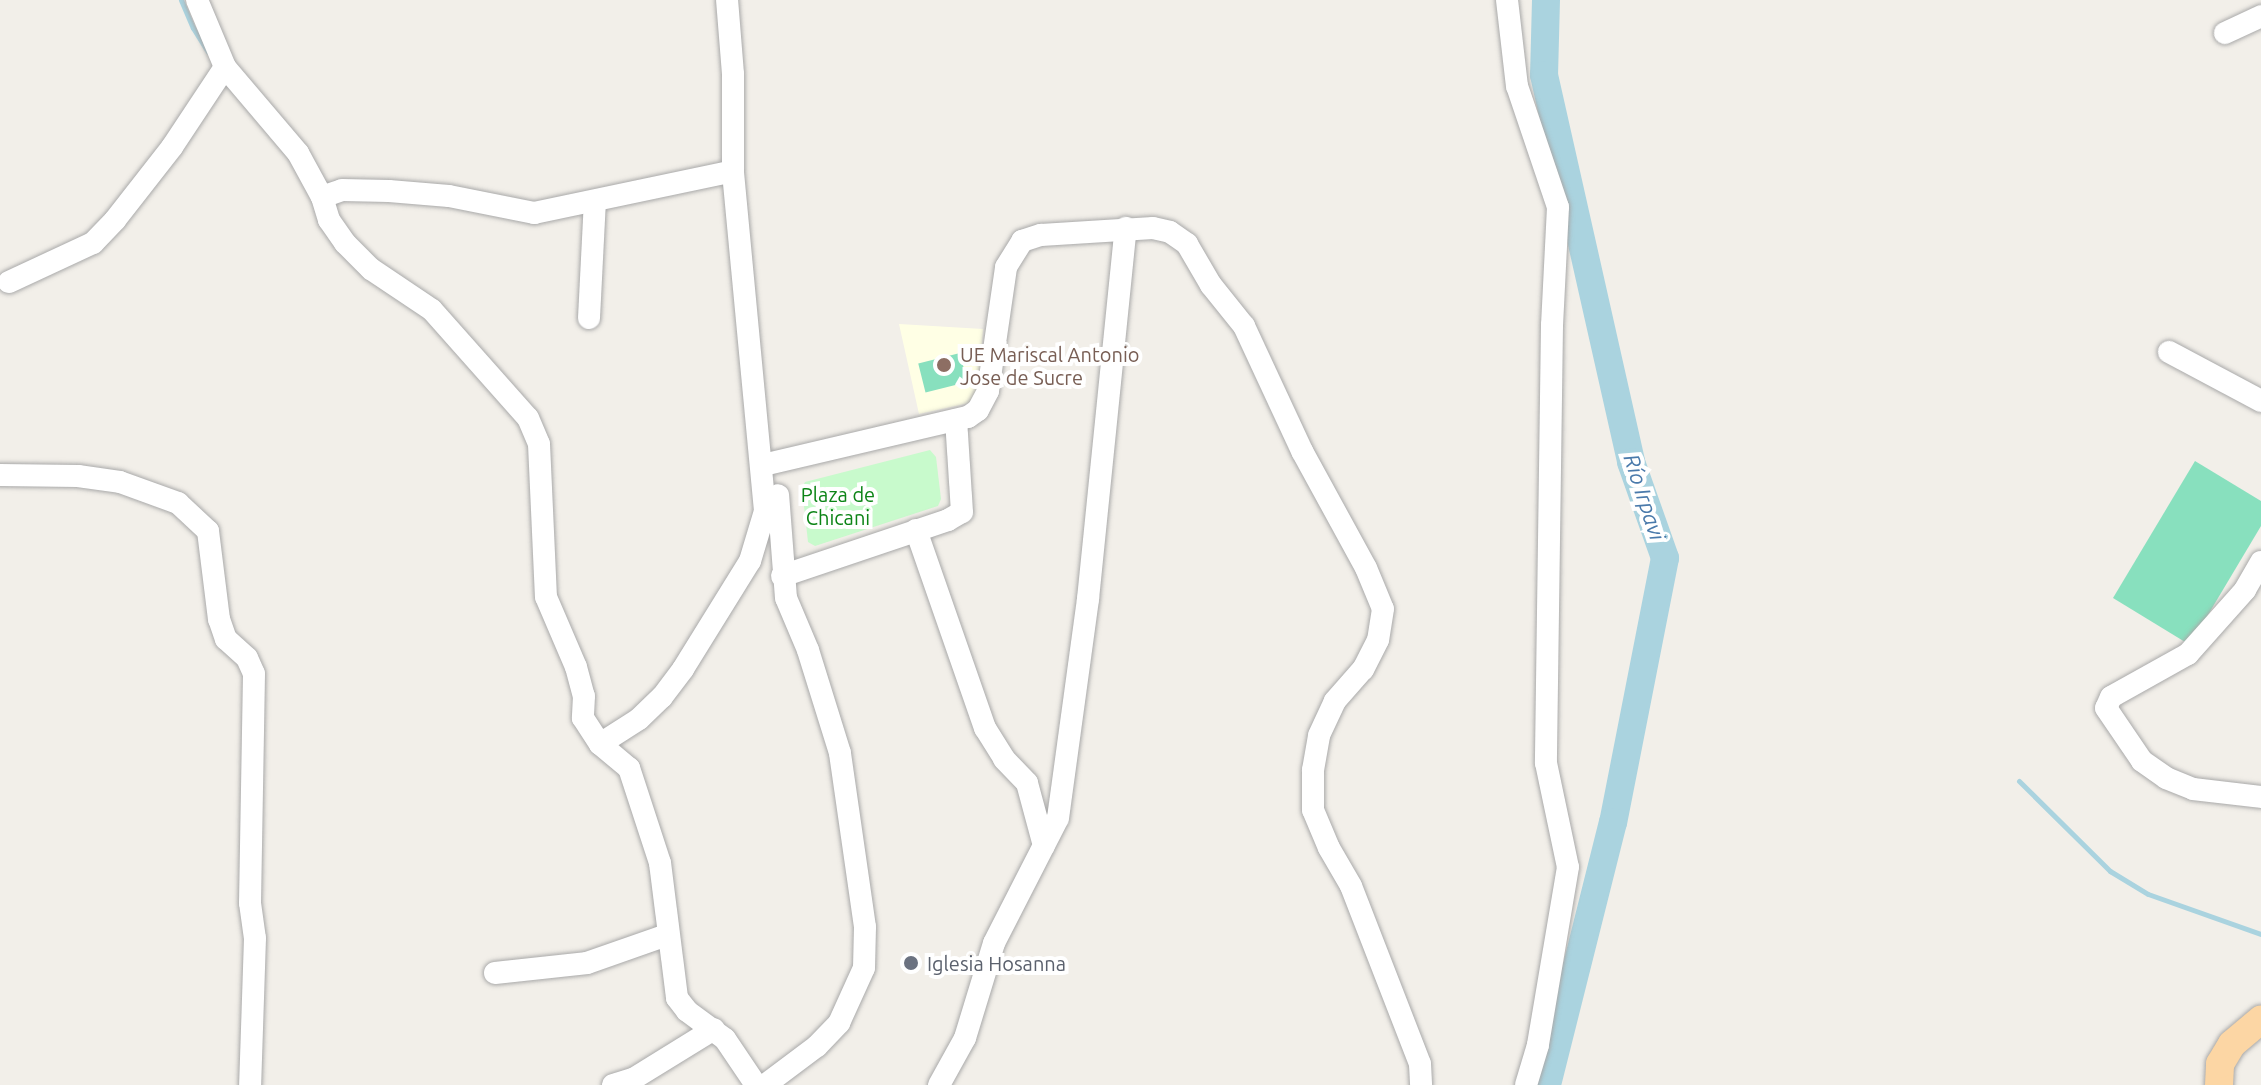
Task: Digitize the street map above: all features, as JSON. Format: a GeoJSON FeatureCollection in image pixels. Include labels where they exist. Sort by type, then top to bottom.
{"type":"FeatureCollection","features":[{"type":"Feature","properties":{"kind":"main road"},"geometry":{"type":"LineString","coordinates":[[2219,1085],[2220,1064],[2232,1044],[2261,1020]]}},
{"type":"Feature","properties":{"kind":"street"},"geometry":{"type":"LineString","coordinates":[[197,0],[225,67],[298,153],[322,197],[329,220],[345,243],[371,269],[432,310],[528,418],[539,444],[546,597],[576,667],[584,696],[583,718],[600,744],[629,768],[660,863],[677,998],[687,1011],[714,1029],[732,1047],[756,1085]]}},
{"type":"Feature","properties":{"kind":"street"},"geometry":{"type":"LineString","coordinates":[[600,744],[639,719],[662,697],[750,561],[765,511],[733,171],[733,74],[727,0]]}},
{"type":"Feature","properties":{"kind":"street"},"geometry":{"type":"LineString","coordinates":[[1507,0],[1517,86],[1558,207],[1552,325],[1546,763],[1568,867],[1538,1045],[1526,1085]]}},
{"type":"Feature","properties":{"kind":"street"},"geometry":{"type":"LineString","coordinates":[[2225,33],[2261,16]]}},
{"type":"Feature","properties":{"kind":"street"},"geometry":{"type":"LineString","coordinates":[[9,282],[93,243],[172,147],[225,67]]}},
{"type":"Feature","properties":{"kind":"street"},"geometry":{"type":"LineString","coordinates":[[322,197],[342,190],[449,196],[534,213],[595,201],[639,188],[733,171]]}},
{"type":"Feature","properties":{"kind":"street"},"geometry":{"type":"LineString","coordinates":[[589,318],[595,201]]}},
{"type":"Feature","properties":{"kind":"street"},"geometry":{"type":"LineString","coordinates":[[939,1085],[965,1038],[994,943],[1058,818],[1086,615],[1126,228]]}},
{"type":"Feature","properties":{"kind":"street"},"geometry":{"type":"LineString","coordinates":[[763,465],[956,420],[978,410],[988,391],[1006,267],[1022,241],[1041,235],[1153,228],[1170,232],[1187,244],[1211,285],[1244,326],[1302,451],[1366,568],[1383,609],[1378,640],[1363,669],[1335,701],[1319,736],[1313,770],[1313,810],[1329,848],[1351,886],[1420,1064],[1421,1085]]}},
{"type":"Feature","properties":{"kind":"street"},"geometry":{"type":"LineString","coordinates":[[2169,352],[2261,401]]}},
{"type":"Feature","properties":{"kind":"street"},"geometry":{"type":"LineString","coordinates":[[782,576],[948,520],[962,512],[956,420]]}},
{"type":"Feature","properties":{"kind":"street"},"geometry":{"type":"LineString","coordinates":[[763,465],[779,484],[777,514],[786,598],[830,714],[840,753],[865,927],[864,968],[839,1023],[817,1046],[765,1085]]}},
{"type":"Feature","properties":{"kind":"street"},"geometry":{"type":"LineString","coordinates":[[0,475],[78,476],[120,482],[178,503],[208,531],[219,619],[226,639],[247,658],[254,674],[250,903],[255,938],[250,1085]]}},
{"type":"Feature","properties":{"kind":"street"},"geometry":{"type":"LineString","coordinates":[[916,530],[985,728],[1004,759],[1027,783],[1044,846]]}},
{"type":"Feature","properties":{"kind":"street"},"geometry":{"type":"LineString","coordinates":[[2261,562],[2245,590],[2188,654],[2111,697],[2106,708],[2142,761],[2166,778],[2193,789],[2261,797]]}},
{"type":"Feature","properties":{"kind":"street"},"geometry":{"type":"LineString","coordinates":[[495,973],[587,963],[667,935]]}},
{"type":"Feature","properties":{"kind":"street"},"geometry":{"type":"LineString","coordinates":[[613,1085],[633,1079],[714,1029]]}},
{"type":"Feature","properties":{"kind":"shaded area","name":"UE Mariscal Antonio Jose de Sucre"},"geometry":{"type":"Polygon","coordinates":[[[899,324],[983,329],[978,401],[919,414],[899,324]]]}},
{"type":"Feature","properties":{"kind":"green space"},"geometry":{"type":"Polygon","coordinates":[[[960,353],[967,382],[926,393],[918,363],[960,353]]]}},
{"type":"Feature","properties":{"kind":"green space","name":"Plaza de Chicani"},"geometry":{"type":"Polygon","coordinates":[[[930,450],[936,457],[941,499],[938,506],[815,546],[808,542],[802,488],[805,482],[930,450]]]}},
{"type":"Feature","properties":{"kind":"green space"},"geometry":{"type":"Polygon","coordinates":[[[2195,461],[2261,501],[2261,526],[2190,645],[2113,598],[2195,461]]]}},
{"type":"Feature","properties":{"kind":"waterway"},"geometry":{"type":"LineString","coordinates":[[181,0],[208,52]]}},
{"type":"Feature","properties":{"kind":"waterway","name":"Río Irpavi"},"geometry":{"type":"LineString","coordinates":[[1546,0],[1544,75],[1631,462],[1665,558],[1613,822],[1547,1085]]}},
{"type":"Feature","properties":{"kind":"waterway"},"geometry":{"type":"LineString","coordinates":[[2019,781],[2110,871],[2148,894],[2261,934]]}},
{"type":"Feature","properties":{"kind":"place","name":"UE Mariscal Antonio Jose de Sucre"},"geometry":{"type":"Point","coordinates":[944,365]}},
{"type":"Feature","properties":{"kind":"place","name":"Iglesia Hosanna"},"geometry":{"type":"Point","coordinates":[911,963]}}]}
